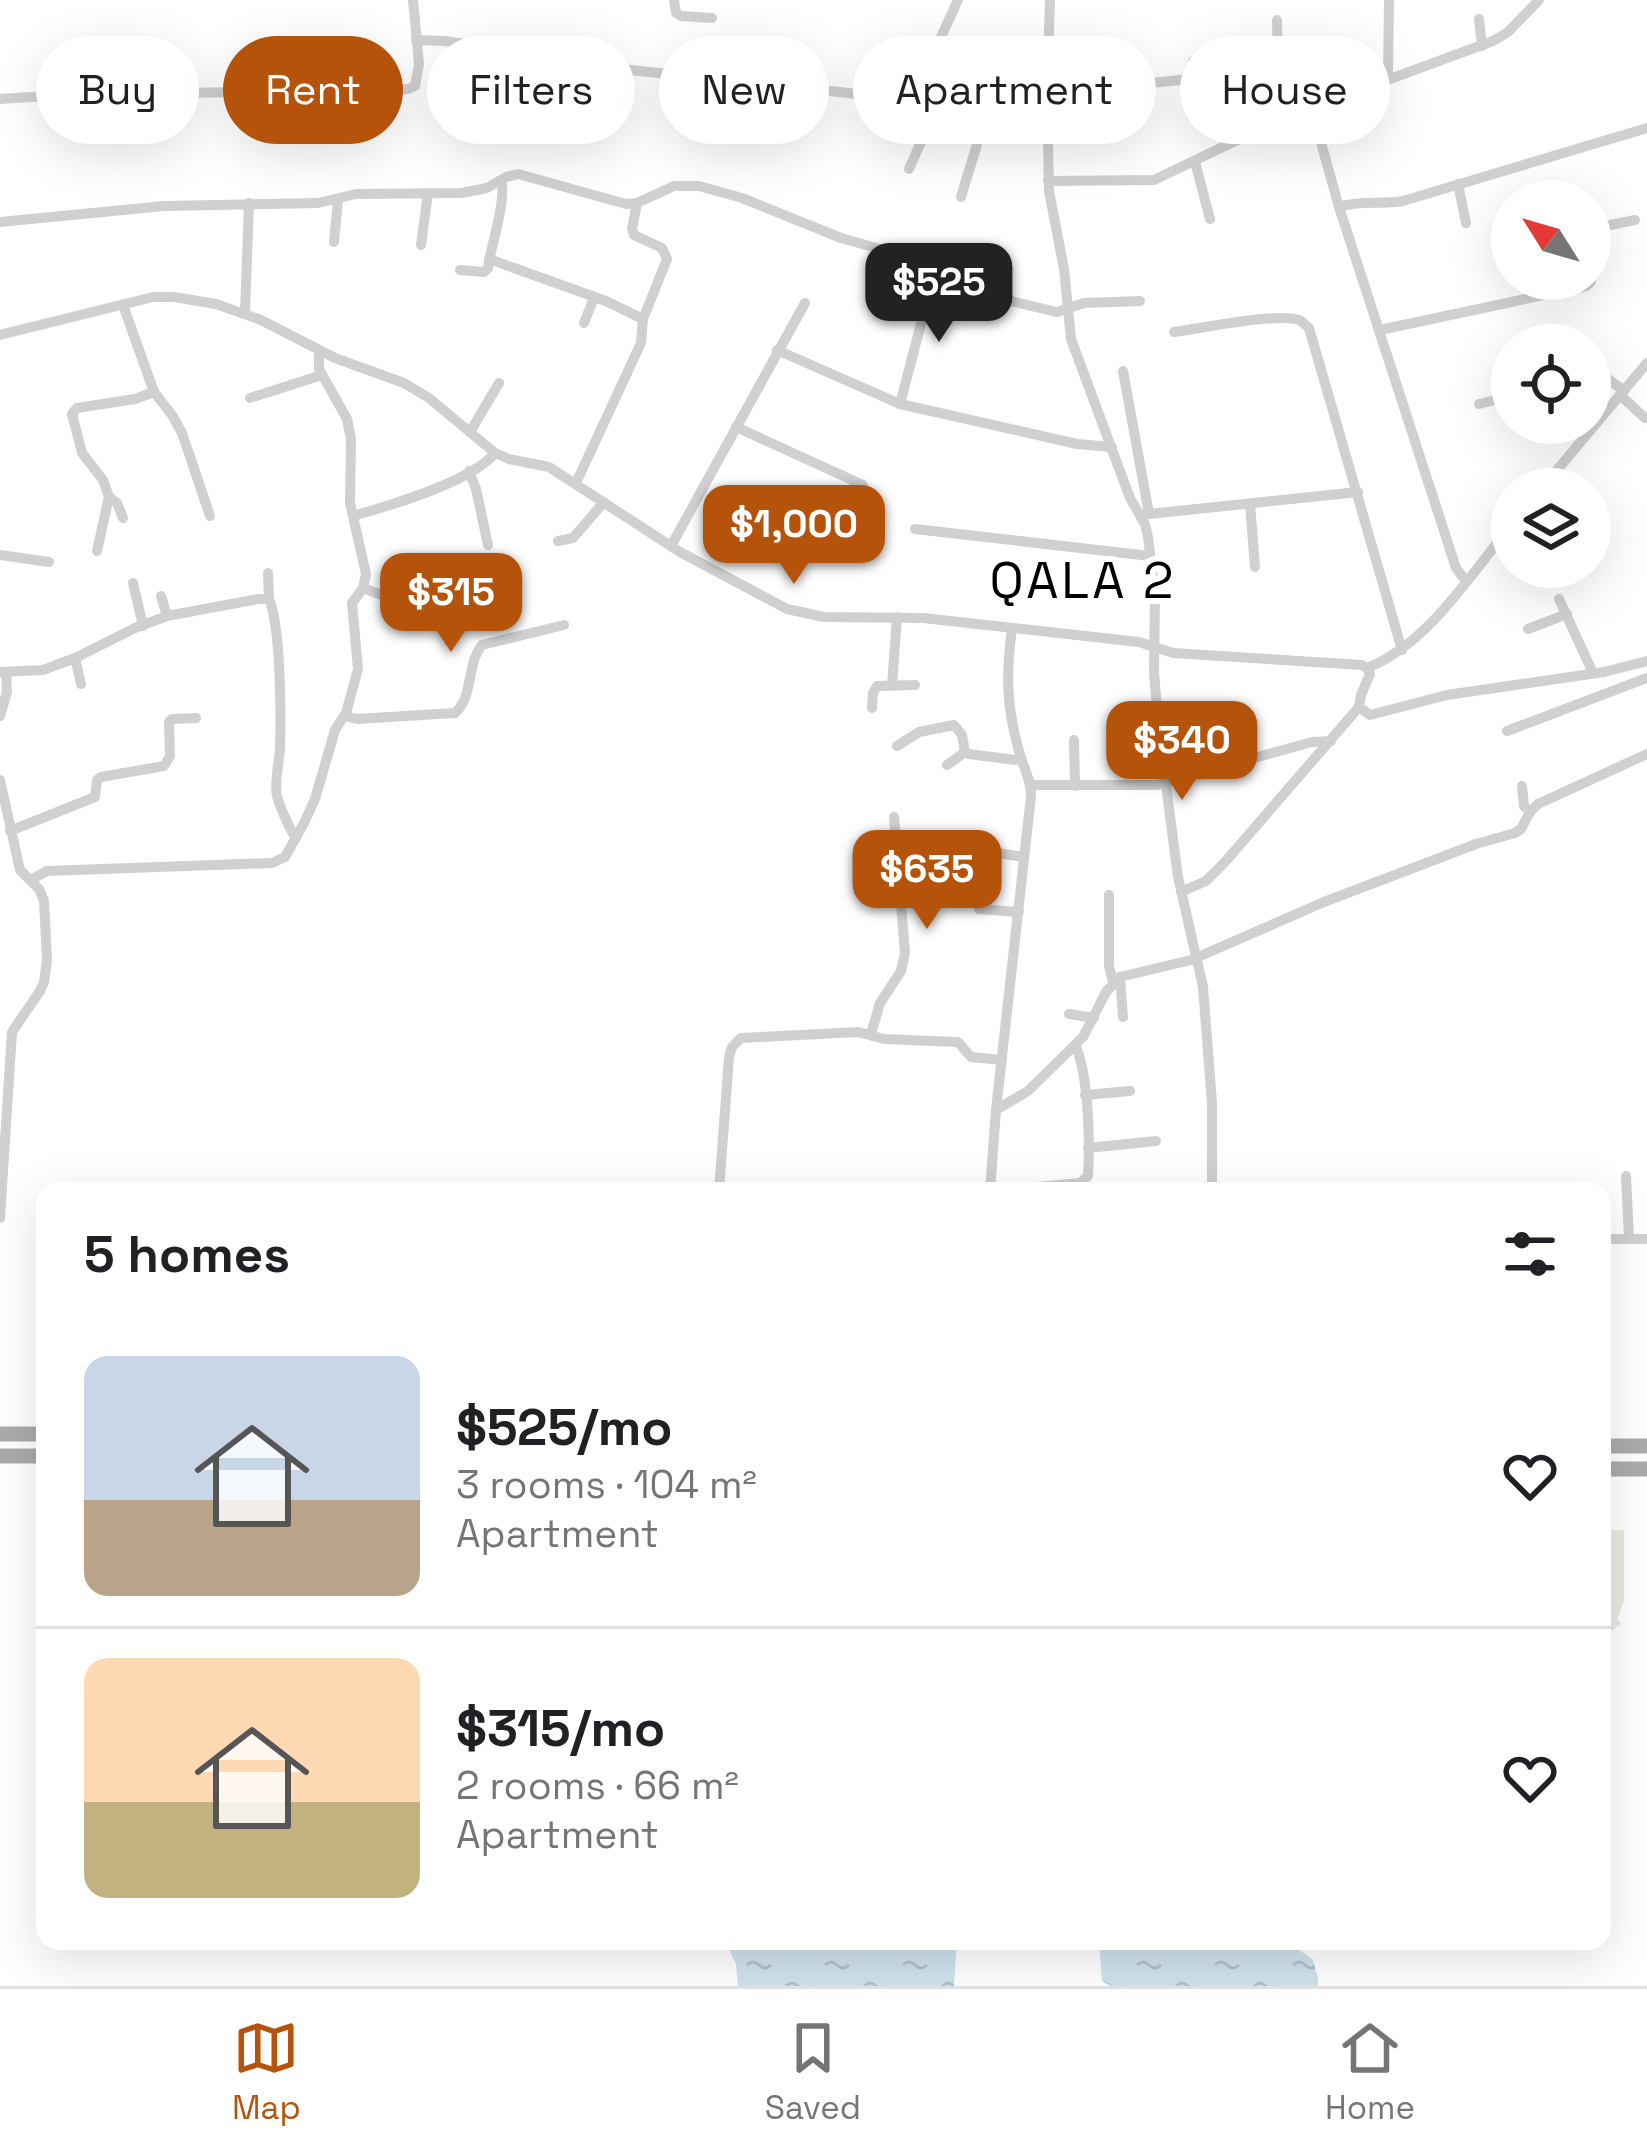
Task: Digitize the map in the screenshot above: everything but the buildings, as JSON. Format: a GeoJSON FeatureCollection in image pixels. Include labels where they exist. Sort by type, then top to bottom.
{"type":"FeatureCollection","features":[{"type":"Feature","properties":{"kind":"main road"},"geometry":{"type":"LineString","coordinates":[[0,1434],[36,1434]]}},
{"type":"Feature","properties":{"kind":"main road"},"geometry":{"type":"LineString","coordinates":[[1611,1446],[1647,1446]]}},
{"type":"Feature","properties":{"kind":"main road"},"geometry":{"type":"LineString","coordinates":[[0,1456],[36,1456]]}},
{"type":"Feature","properties":{"kind":"main road"},"geometry":{"type":"LineString","coordinates":[[1611,1469],[1647,1469]]}},
{"type":"Feature","properties":{"kind":"street"},"geometry":{"type":"LineString","coordinates":[[0,99],[408,89],[415,86],[418,72],[413,0]]}},
{"type":"Feature","properties":{"kind":"street"},"geometry":{"type":"LineString","coordinates":[[674,0],[680,16],[712,19]]}},
{"type":"Feature","properties":{"kind":"street"},"geometry":{"type":"LineString","coordinates":[[941,36],[958,0]]}},
{"type":"Feature","properties":{"kind":"street"},"geometry":{"type":"LineString","coordinates":[[1049,36],[1050,0]]}},
{"type":"Feature","properties":{"kind":"street"},"geometry":{"type":"LineString","coordinates":[[1389,0],[1389,36]]}},
{"type":"Feature","properties":{"kind":"street"},"geometry":{"type":"LineString","coordinates":[[1390,78],[1482,46],[1508,32],[1539,0]]}},
{"type":"Feature","properties":{"kind":"street"},"geometry":{"type":"LineString","coordinates":[[1277,20],[1277,36]]}},
{"type":"Feature","properties":{"kind":"street"},"geometry":{"type":"LineString","coordinates":[[1478,20],[1482,46]]}},
{"type":"Feature","properties":{"kind":"street"},"geometry":{"type":"LineString","coordinates":[[416,40],[853,94]]}},
{"type":"Feature","properties":{"kind":"street"},"geometry":{"type":"LineString","coordinates":[[1339,207],[1392,203],[1647,128]]}},
{"type":"Feature","properties":{"kind":"street"},"geometry":{"type":"LineString","coordinates":[[909,169],[920,144]]}},
{"type":"Feature","properties":{"kind":"street"},"geometry":{"type":"LineString","coordinates":[[961,197],[977,144]]}},
{"type":"Feature","properties":{"kind":"street"},"geometry":{"type":"LineString","coordinates":[[1047,144],[1048,181],[1073,348],[1130,498],[1145,515]]}},
{"type":"Feature","properties":{"kind":"street"},"geometry":{"type":"LineString","coordinates":[[1048,181],[1143,182],[1168,175],[1226,144]]}},
{"type":"Feature","properties":{"kind":"street"},"geometry":{"type":"LineString","coordinates":[[1321,144],[1456,568],[1466,581]]}},
{"type":"Feature","properties":{"kind":"street"},"geometry":{"type":"LineString","coordinates":[[1195,162],[1210,219]]}},
{"type":"Feature","properties":{"kind":"street"},"geometry":{"type":"LineString","coordinates":[[0,222],[164,206],[318,203],[356,194],[472,192],[518,174],[620,203],[637,203],[684,184],[742,198],[842,238],[923,261],[955,283],[983,294],[1052,311],[1084,303],[1140,301]]}},
{"type":"Feature","properties":{"kind":"street"},"geometry":{"type":"LineString","coordinates":[[460,270],[484,272],[488,268],[503,195],[500,181]]}},
{"type":"Feature","properties":{"kind":"street"},"geometry":{"type":"LineString","coordinates":[[1458,184],[1466,223]]}},
{"type":"Feature","properties":{"kind":"street"},"geometry":{"type":"LineString","coordinates":[[421,245],[428,193]]}},
{"type":"Feature","properties":{"kind":"street"},"geometry":{"type":"LineString","coordinates":[[334,242],[338,200]]}},
{"type":"Feature","properties":{"kind":"street"},"geometry":{"type":"LineString","coordinates":[[245,313],[249,203]]}},
{"type":"Feature","properties":{"kind":"street"},"geometry":{"type":"LineString","coordinates":[[576,483],[641,343],[643,319],[668,260],[662,248],[634,235],[637,203]]}},
{"type":"Feature","properties":{"kind":"street"},"geometry":{"type":"LineString","coordinates":[[1611,225],[1635,220]]}},
{"type":"Feature","properties":{"kind":"street"},"geometry":{"type":"LineString","coordinates":[[489,259],[643,319]]}},
{"type":"Feature","properties":{"kind":"street"},"geometry":{"type":"LineString","coordinates":[[900,404],[938,271]]}},
{"type":"Feature","properties":{"kind":"street"},"geometry":{"type":"LineString","coordinates":[[0,335],[153,297],[206,302],[245,313],[319,350],[404,382],[495,453],[544,464],[671,546],[767,600],[802,613],[843,619],[898,617],[1131,641],[1173,653],[1367,668],[1402,650],[1491,550]]}},
{"type":"Feature","properties":{"kind":"street"},"geometry":{"type":"LineString","coordinates":[[584,323],[594,298]]}},
{"type":"Feature","properties":{"kind":"street"},"geometry":{"type":"LineString","coordinates":[[1380,330],[1520,300]]}},
{"type":"Feature","properties":{"kind":"street"},"geometry":{"type":"LineString","coordinates":[[671,546],[805,303]]}},
{"type":"Feature","properties":{"kind":"street"},"geometry":{"type":"LineString","coordinates":[[123,305],[154,392],[177,423],[210,516]]}},
{"type":"Feature","properties":{"kind":"street"},"geometry":{"type":"LineString","coordinates":[[1174,332],[1264,320],[1306,324],[1402,650]]}},
{"type":"Feature","properties":{"kind":"street"},"geometry":{"type":"LineString","coordinates":[[30,880],[47,871],[276,862],[285,857],[296,838],[315,799],[358,669],[352,603],[366,581],[349,496],[349,427],[322,375],[319,350]]}},
{"type":"Feature","properties":{"kind":"street"},"geometry":{"type":"LineString","coordinates":[[777,350],[900,404],[1077,444],[1112,447]]}},
{"type":"Feature","properties":{"kind":"street"},"geometry":{"type":"LineString","coordinates":[[1559,468],[1647,363]]}},
{"type":"Feature","properties":{"kind":"street"},"geometry":{"type":"LineString","coordinates":[[1123,371],[1156,610],[1159,733],[1181,892],[1203,987],[1212,1102],[1212,1182]]}},
{"type":"Feature","properties":{"kind":"street"},"geometry":{"type":"LineString","coordinates":[[250,398],[322,375]]}},
{"type":"Feature","properties":{"kind":"street"},"geometry":{"type":"LineString","coordinates":[[470,432],[500,383]]}},
{"type":"Feature","properties":{"kind":"street"},"geometry":{"type":"LineString","coordinates":[[1611,383],[1645,418]]}},
{"type":"Feature","properties":{"kind":"street"},"geometry":{"type":"LineString","coordinates":[[97,551],[109,497],[103,480],[82,453],[72,414],[77,408],[154,392]]}},
{"type":"Feature","properties":{"kind":"street"},"geometry":{"type":"LineString","coordinates":[[1479,404],[1491,401]]}},
{"type":"Feature","properties":{"kind":"street"},"geometry":{"type":"LineString","coordinates":[[736,427],[863,485]]}},
{"type":"Feature","properties":{"kind":"street"},"geometry":{"type":"LineString","coordinates":[[353,516],[393,505],[486,463],[495,453]]}},
{"type":"Feature","properties":{"kind":"street"},"geometry":{"type":"LineString","coordinates":[[469,471],[488,545]]}},
{"type":"Feature","properties":{"kind":"street"},"geometry":{"type":"LineString","coordinates":[[1145,515],[1358,492]]}},
{"type":"Feature","properties":{"kind":"street"},"geometry":{"type":"LineString","coordinates":[[109,497],[123,518]]}},
{"type":"Feature","properties":{"kind":"street"},"geometry":{"type":"LineString","coordinates":[[558,542],[573,538],[604,502]]}},
{"type":"Feature","properties":{"kind":"street"},"geometry":{"type":"LineString","coordinates":[[1250,504],[1255,567]]}},
{"type":"Feature","properties":{"kind":"street"},"geometry":{"type":"LineString","coordinates":[[915,529],[1150,556]]}},
{"type":"Feature","properties":{"kind":"street"},"geometry":{"type":"LineString","coordinates":[[0,555],[49,562]]}},
{"type":"Feature","properties":{"kind":"street"},"geometry":{"type":"LineString","coordinates":[[268,573],[279,697],[276,792],[296,838]]}},
{"type":"Feature","properties":{"kind":"street"},"geometry":{"type":"LineString","coordinates":[[133,583],[143,626]]}},
{"type":"Feature","properties":{"kind":"street"},"geometry":{"type":"LineString","coordinates":[[363,588],[406,604],[430,604]]}},
{"type":"Feature","properties":{"kind":"street"},"geometry":{"type":"LineString","coordinates":[[161,596],[167,616]]}},
{"type":"Feature","properties":{"kind":"street"},"geometry":{"type":"LineString","coordinates":[[0,716],[7,692],[3,672],[44,670],[167,616],[269,599]]}},
{"type":"Feature","properties":{"kind":"street"},"geometry":{"type":"LineString","coordinates":[[1559,599],[1593,673]]}},
{"type":"Feature","properties":{"kind":"street"},"geometry":{"type":"LineString","coordinates":[[1528,629],[1567,614]]}},
{"type":"Feature","properties":{"kind":"street"},"geometry":{"type":"LineString","coordinates":[[892,685],[898,617]]}},
{"type":"Feature","properties":{"kind":"street"},"geometry":{"type":"LineString","coordinates":[[345,716],[455,713],[464,705],[475,653],[482,645],[565,625]]}},
{"type":"Feature","properties":{"kind":"street"},"geometry":{"type":"LineString","coordinates":[[991,1182],[1031,785],[1006,690],[1012,628]]}},
{"type":"Feature","properties":{"kind":"street"},"geometry":{"type":"LineString","coordinates":[[75,658],[81,684]]}},
{"type":"Feature","properties":{"kind":"street"},"geometry":{"type":"LineString","coordinates":[[1359,706],[1375,715],[1447,695],[1647,661]]}},
{"type":"Feature","properties":{"kind":"street"},"geometry":{"type":"LineString","coordinates":[[1181,892],[1215,872],[1331,741],[1359,706],[1368,681],[1367,668]]}},
{"type":"Feature","properties":{"kind":"street"},"geometry":{"type":"LineString","coordinates":[[1507,731],[1647,678]]}},
{"type":"Feature","properties":{"kind":"street"},"geometry":{"type":"LineString","coordinates":[[872,708],[877,686],[915,685]]}},
{"type":"Feature","properties":{"kind":"street"},"geometry":{"type":"LineString","coordinates":[[10,832],[95,797],[101,777],[164,766],[170,756],[169,722],[196,718]]}},
{"type":"Feature","properties":{"kind":"street"},"geometry":{"type":"LineString","coordinates":[[897,746],[919,732],[954,725],[962,734],[965,752]]}},
{"type":"Feature","properties":{"kind":"street"},"geometry":{"type":"LineString","coordinates":[[1074,740],[1075,786]]}},
{"type":"Feature","properties":{"kind":"street"},"geometry":{"type":"LineString","coordinates":[[1031,785],[1146,787],[1312,742],[1331,741]]}},
{"type":"Feature","properties":{"kind":"street"},"geometry":{"type":"LineString","coordinates":[[947,766],[965,752],[1021,758]]}},
{"type":"Feature","properties":{"kind":"street"},"geometry":{"type":"LineString","coordinates":[[996,1110],[1016,1101],[1075,1045],[1116,979],[1198,957],[1324,902],[1515,833],[1538,804],[1647,754]]}},
{"type":"Feature","properties":{"kind":"street"},"geometry":{"type":"LineString","coordinates":[[0,780],[20,870],[44,901],[46,972],[10,1041],[0,1218]]}},
{"type":"Feature","properties":{"kind":"street"},"geometry":{"type":"LineString","coordinates":[[1522,786],[1524,806],[1530,812]]}},
{"type":"Feature","properties":{"kind":"street"},"geometry":{"type":"LineString","coordinates":[[871,1034],[905,953],[894,817]]}},
{"type":"Feature","properties":{"kind":"street"},"geometry":{"type":"LineString","coordinates":[[958,847],[1024,857]]}},
{"type":"Feature","properties":{"kind":"street"},"geometry":{"type":"LineString","coordinates":[[1108,895],[1109,966],[1124,1017]]}},
{"type":"Feature","properties":{"kind":"street"},"geometry":{"type":"LineString","coordinates":[[980,909],[1018,912]]}},
{"type":"Feature","properties":{"kind":"street"},"geometry":{"type":"LineString","coordinates":[[1069,1014],[1094,1018]]}},
{"type":"Feature","properties":{"kind":"street"},"geometry":{"type":"LineString","coordinates":[[720,1182],[729,1057],[736,1041],[746,1036],[858,1031],[884,1039],[958,1042],[971,1057],[1002,1060]]}},
{"type":"Feature","properties":{"kind":"street"},"geometry":{"type":"LineString","coordinates":[[1075,1045],[1082,1064],[1088,1148],[1085,1181],[1076,1182]]}},
{"type":"Feature","properties":{"kind":"street"},"geometry":{"type":"LineString","coordinates":[[1084,1095],[1130,1091]]}},
{"type":"Feature","properties":{"kind":"street"},"geometry":{"type":"LineString","coordinates":[[1088,1148],[1156,1141]]}},
{"type":"Feature","properties":{"kind":"street"},"geometry":{"type":"LineString","coordinates":[[1626,1176],[1629,1238]]}},
{"type":"Feature","properties":{"kind":"street"},"geometry":{"type":"LineString","coordinates":[[1611,1239],[1647,1239]]}},
{"type":"Feature","properties":{"kind":"green space"},"geometry":{"type":"Polygon","coordinates":[[[1611,1530],[1624,1530],[1624,1601],[1617,1619],[1621,1624],[1611,1631],[1611,1530]]]}},
{"type":"Feature","properties":{"kind":"water"},"geometry":{"type":"Polygon","coordinates":[[[729,1950],[956,1950],[954,1986],[738,1986],[729,1950]]]}},
{"type":"Feature","properties":{"kind":"water"},"geometry":{"type":"Polygon","coordinates":[[[1100,1950],[1299,1950],[1313,1960],[1318,1986],[1111,1986],[1102,1981],[1100,1950]]]}},
{"type":"Feature","properties":{"kind":"district","name":"QALA 2"},"geometry":{"type":"Point","coordinates":[1083,580]}}]}
